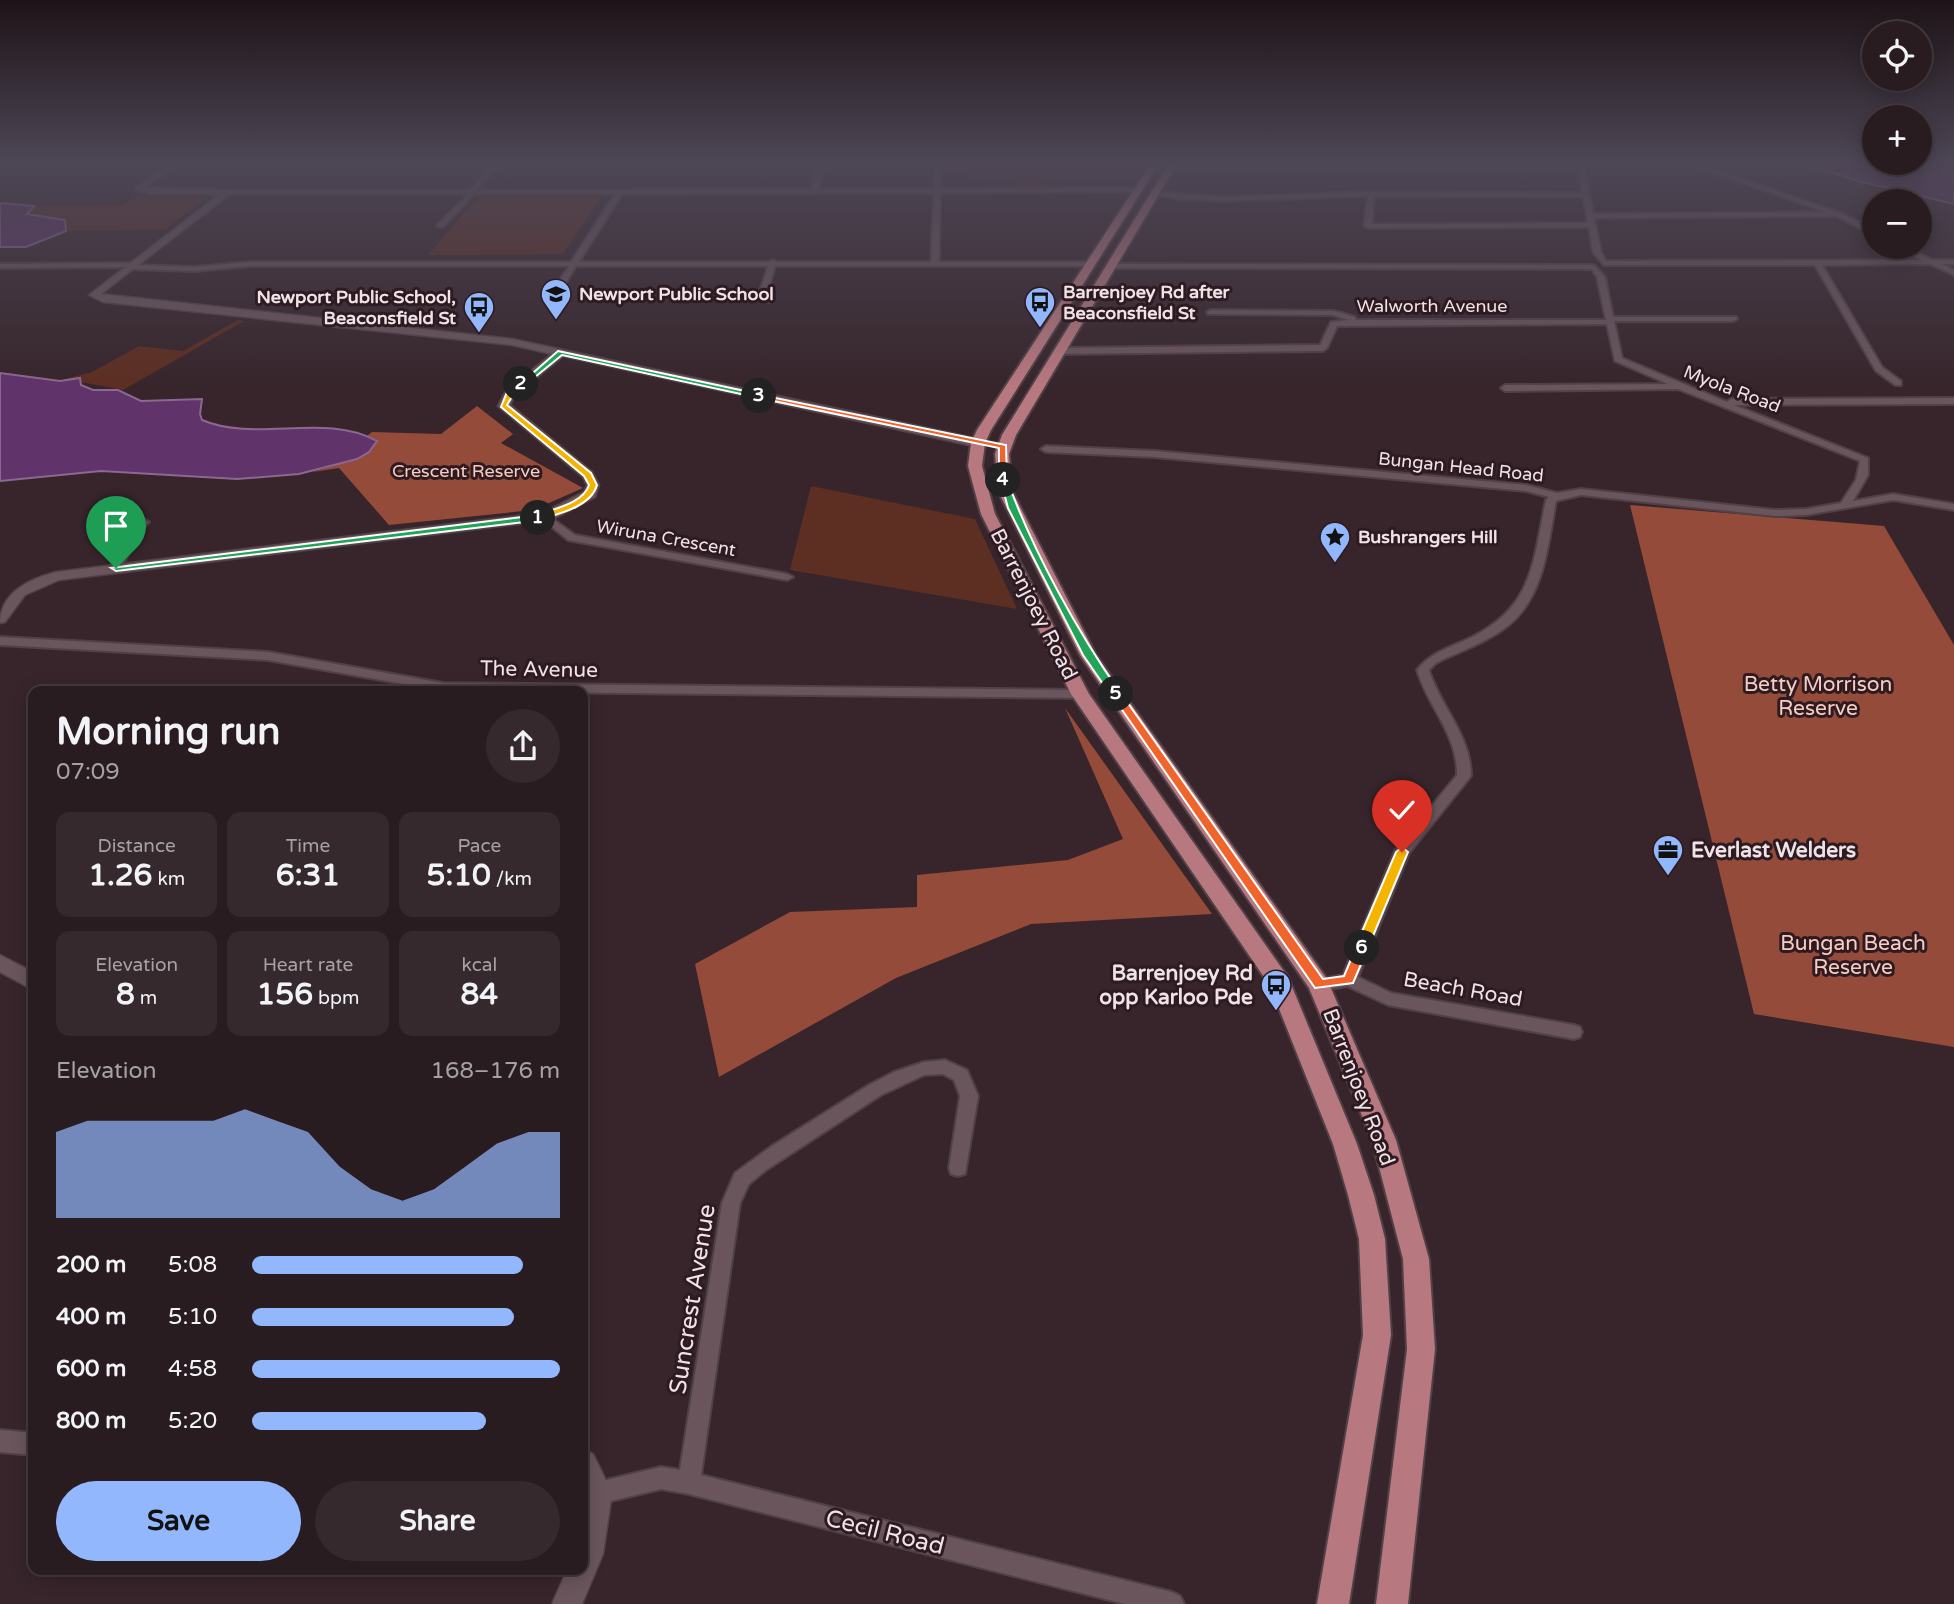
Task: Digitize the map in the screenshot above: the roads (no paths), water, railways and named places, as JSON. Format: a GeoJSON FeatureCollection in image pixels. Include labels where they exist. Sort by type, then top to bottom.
{"type":"FeatureCollection","features":[{"type":"Feature","properties":{"kind":"main road"},"geometry":{"type":"LineString","coordinates":[[1108,237],[978,443],[1003,447],[1129,237]]}},
{"type":"Feature","properties":{"kind":"main road"},"geometry":{"type":"LineString","coordinates":[[1091,264],[1111,266]]}},
{"type":"Feature","properties":{"kind":"main road","name":"Barrenjoey Road"},"geometry":{"type":"LineString","coordinates":[[978,443],[977,481],[988,514],[1080,694],[1244,927],[1280,983],[1345,1144],[1361,1195],[1372,1239],[1377,1293],[1372,1380],[1333,1604]]}},
{"type":"Feature","properties":{"kind":"main road","name":"Barrenjoey Road"},"geometry":{"type":"LineString","coordinates":[[1003,447],[1002,474],[1005,491],[1088,655],[1319,985],[1384,1140],[1416,1259],[1421,1349],[1392,1604]]}},
{"type":"Feature","properties":{"kind":"main road"},"geometry":{"type":"LineString","coordinates":[[1293,1010],[1319,985]]}},
{"type":"Feature","properties":{"kind":"street"},"geometry":{"type":"LineString","coordinates":[[168,237],[95,293],[96,297],[512,342],[978,443]]}},
{"type":"Feature","properties":{"kind":"street"},"geometry":{"type":"LineString","coordinates":[[551,300],[590,237]]}},
{"type":"Feature","properties":{"kind":"street"},"geometry":{"type":"LineString","coordinates":[[935,237],[935,262]]}},
{"type":"Feature","properties":{"kind":"street","name":"Myola Road"},"geometry":{"type":"LineString","coordinates":[[1594,237],[1597,252],[1605,268],[1610,320],[1618,359],[1865,460],[1864,478],[1850,494],[1846,504]]}},
{"type":"Feature","properties":{"kind":"street","name":"Myola Road"},"geometry":{"type":"LineString","coordinates":[[1597,252],[1593,265],[1605,268]]}},
{"type":"Feature","properties":{"kind":"street"},"geometry":{"type":"LineString","coordinates":[[1922,259],[1954,274]]}},
{"type":"Feature","properties":{"kind":"street"},"geometry":{"type":"LineString","coordinates":[[769,300],[763,294],[773,262]]}},
{"type":"Feature","properties":{"kind":"street"},"geometry":{"type":"LineString","coordinates":[[1111,266],[1593,265],[1605,268],[1635,264],[1954,262]]}},
{"type":"Feature","properties":{"kind":"street"},"geometry":{"type":"LineString","coordinates":[[0,266],[194,269],[251,264],[1091,264]]}},
{"type":"Feature","properties":{"kind":"street"},"geometry":{"type":"LineString","coordinates":[[1818,264],[1879,369],[1898,383]]}},
{"type":"Feature","properties":{"kind":"street"},"geometry":{"type":"LineString","coordinates":[[1211,312],[1334,313],[1358,321]]}},
{"type":"Feature","properties":{"kind":"street","name":"Walworth Avenue"},"geometry":{"type":"LineString","coordinates":[[1060,351],[1323,348],[1334,324],[1358,321],[1733,319]]}},
{"type":"Feature","properties":{"kind":"street"},"geometry":{"type":"LineString","coordinates":[[0,619],[20,592],[43,580],[116,568],[546,517],[582,500],[590,494],[593,485],[588,475],[503,406],[510,393],[560,352]]}},
{"type":"Feature","properties":{"kind":"street"},"geometry":{"type":"LineString","coordinates":[[1505,388],[1681,387]]}},
{"type":"Feature","properties":{"kind":"street"},"geometry":{"type":"LineString","coordinates":[[1723,402],[1954,401]]}},
{"type":"Feature","properties":{"kind":"street","name":"Bungan Head Road"},"geometry":{"type":"LineString","coordinates":[[1046,449],[1155,454],[1526,488],[1557,496],[1581,492],[1775,513],[1806,512],[1893,497],[1954,507]]}},
{"type":"Feature","properties":{"kind":"street"},"geometry":{"type":"LineString","coordinates":[[1319,985],[1349,980],[1402,852],[1464,776],[1466,760],[1460,740],[1426,686],[1423,670],[1432,660],[1503,624],[1517,611],[1533,583],[1551,500],[1557,496]]}},
{"type":"Feature","properties":{"kind":"street","name":"Wiruna Crescent"},"geometry":{"type":"LineString","coordinates":[[546,517],[572,538],[787,578]]}},
{"type":"Feature","properties":{"kind":"street"},"geometry":{"type":"LineString","coordinates":[[116,568],[132,534],[144,522]]}},
{"type":"Feature","properties":{"kind":"street","name":"The Avenue"},"geometry":{"type":"LineString","coordinates":[[0,641],[268,656],[437,686]]}},
{"type":"Feature","properties":{"kind":"street","name":"The Avenue"},"geometry":{"type":"LineString","coordinates":[[588,689],[1080,694]]}},
{"type":"Feature","properties":{"kind":"street"},"geometry":{"type":"LineString","coordinates":[[0,962],[28,979]]}},
{"type":"Feature","properties":{"kind":"street","name":"Beach Road"},"geometry":{"type":"LineString","coordinates":[[1349,980],[1388,999],[1574,1032]]}},
{"type":"Feature","properties":{"kind":"street","name":"Suncrest Avenue"},"geometry":{"type":"LineString","coordinates":[[689,1483],[731,1203],[741,1179],[880,1086],[916,1070],[941,1066],[953,1070],[968,1086],[969,1096],[958,1168]]}},
{"type":"Feature","properties":{"kind":"street"},"geometry":{"type":"LineString","coordinates":[[0,1441],[28,1444]]}},
{"type":"Feature","properties":{"kind":"street"},"geometry":{"type":"LineString","coordinates":[[588,1474],[598,1493],[588,1556]]}},
{"type":"Feature","properties":{"kind":"street","name":"Cecil Road"},"geometry":{"type":"LineString","coordinates":[[598,1493],[661,1478],[689,1483],[1172,1604]]}},
{"type":"Feature","properties":{"kind":"street"},"geometry":{"type":"LineString","coordinates":[[567,1604],[579,1575]]}},
{"type":"Feature","properties":{"kind":"place","name":"Newport Public School"},"geometry":{"type":"Point","coordinates":[556,321]}},
{"type":"Feature","properties":{"kind":"place","name":"Barrenjoey Rd after Beaconsfield St"},"geometry":{"type":"Point","coordinates":[1040,329]}},
{"type":"Feature","properties":{"kind":"place","name":"Newport Public School, Beaconsfield St"},"geometry":{"type":"Point","coordinates":[479,334]}},
{"type":"Feature","properties":{"kind":"place","name":"Bushrangers Hill"},"geometry":{"type":"Point","coordinates":[1335,564]}},
{"type":"Feature","properties":{"kind":"place","name":"Everlast Welders"},"geometry":{"type":"Point","coordinates":[1668,877]}},
{"type":"Feature","properties":{"kind":"place","name":"Barrenjoey Rd opp Karloo Pde"},"geometry":{"type":"Point","coordinates":[1276,1012]}},
{"type":"Feature","properties":{"kind":"park label","name":"Crescent Reserve"},"geometry":{"type":"Point","coordinates":[466,471]}},
{"type":"Feature","properties":{"kind":"park label","name":"Betty Morrison Reserve"},"geometry":{"type":"Point","coordinates":[1818,696]}},
{"type":"Feature","properties":{"kind":"park label","name":"Bungan Beach Reserve"},"geometry":{"type":"Point","coordinates":[1853,955]}}]}
